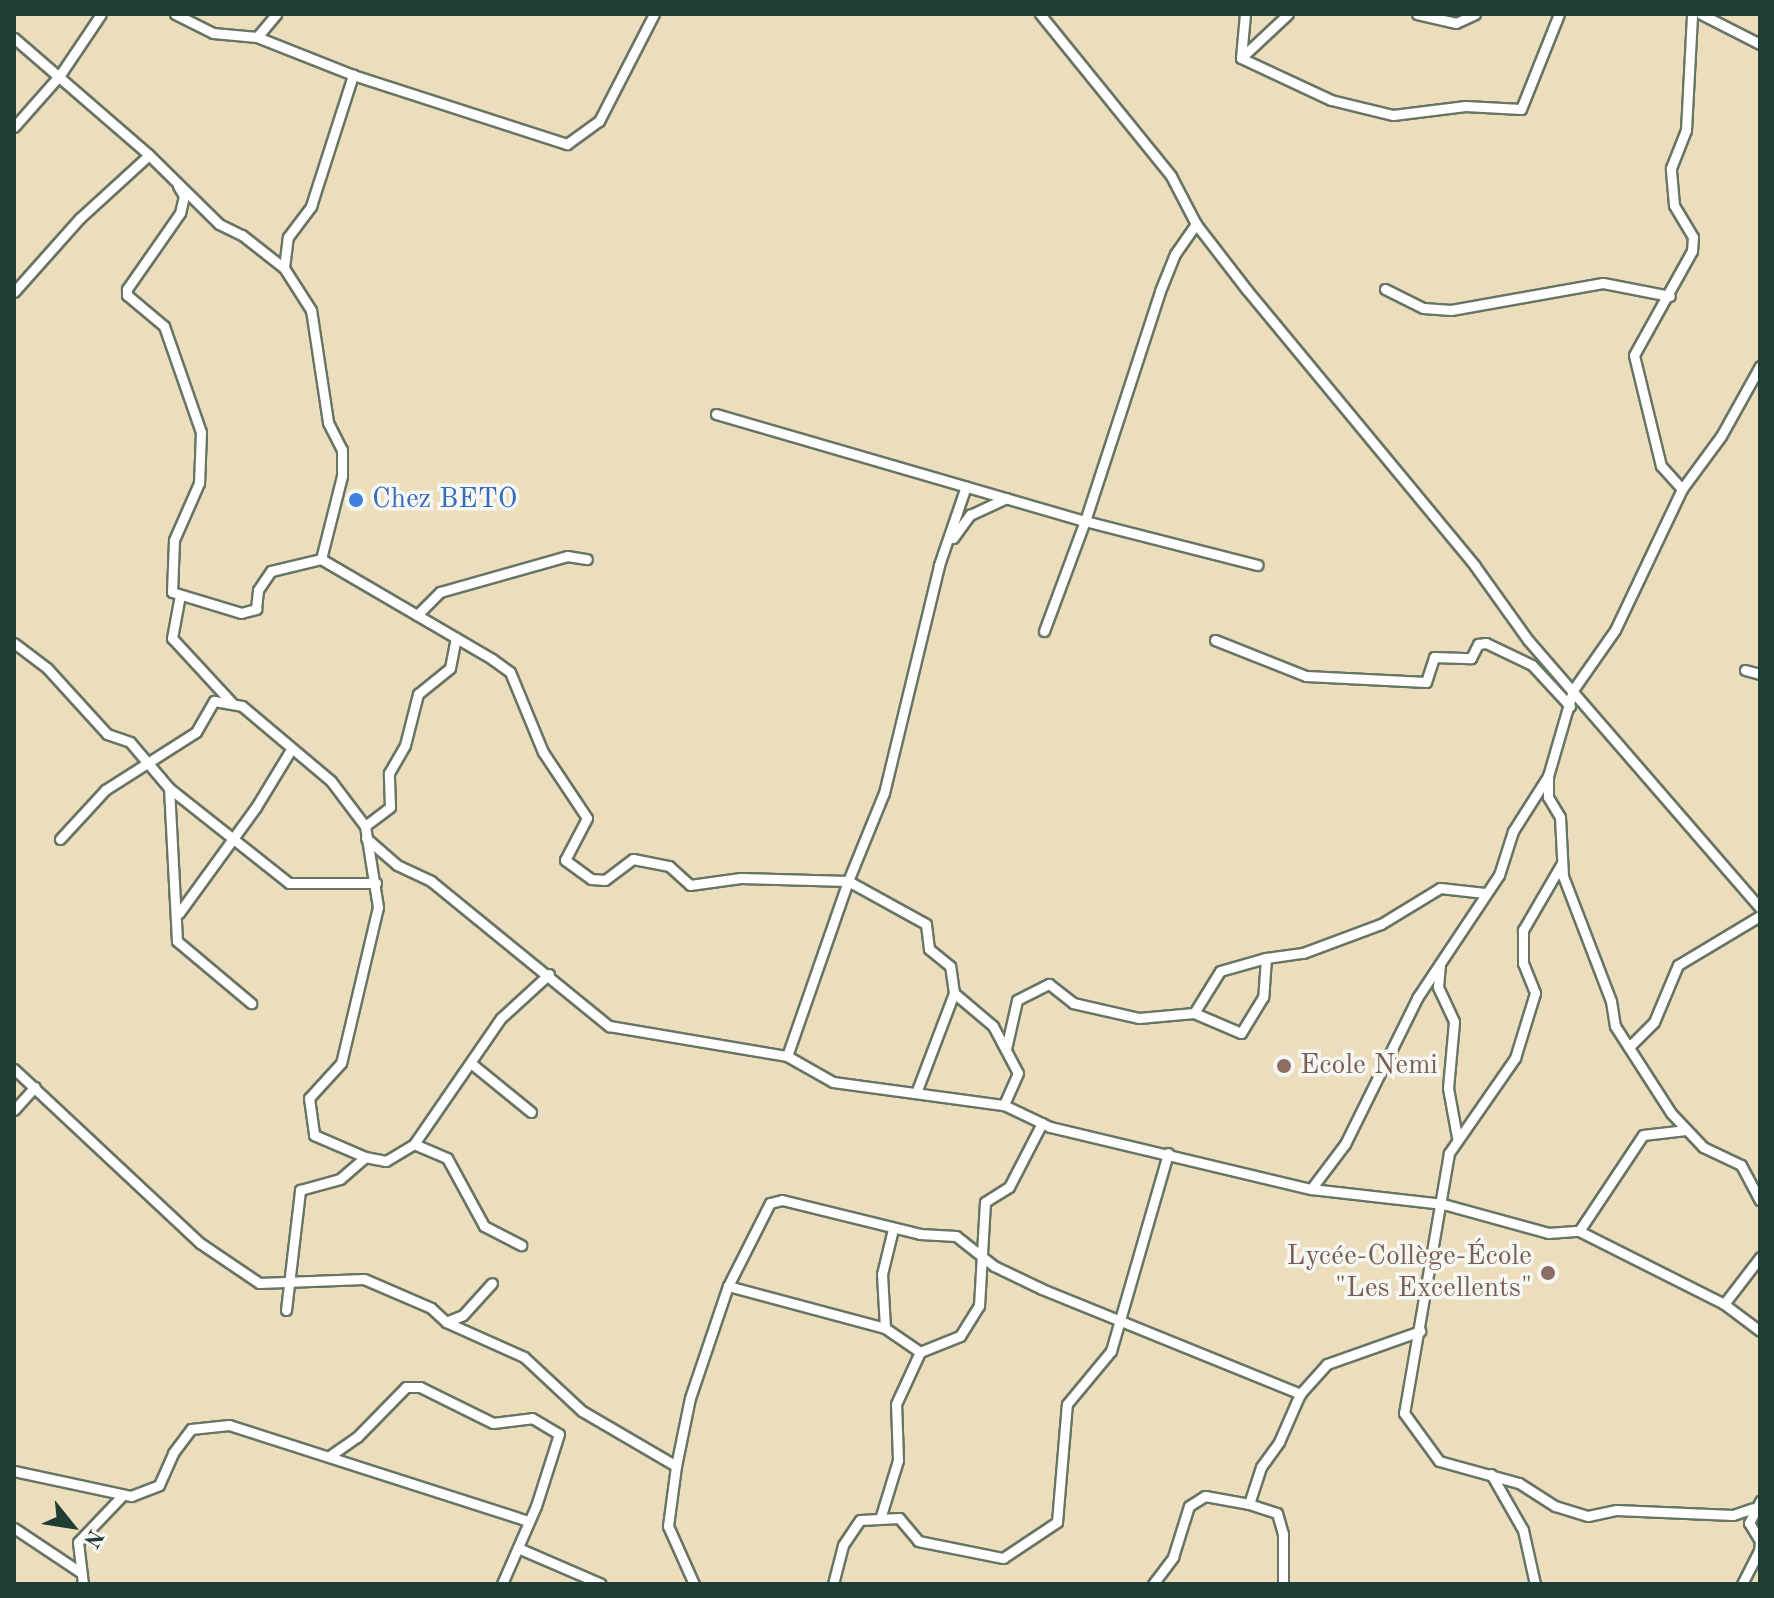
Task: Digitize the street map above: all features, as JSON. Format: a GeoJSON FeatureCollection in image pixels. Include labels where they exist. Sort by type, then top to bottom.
{"type":"FeatureCollection","features":[{"type":"Feature","properties":{"kind":"street"},"geometry":{"type":"LineString","coordinates":[[14,127],[60,75],[101,14]]}},
{"type":"Feature","properties":{"kind":"street"},"geometry":{"type":"LineString","coordinates":[[175,14],[213,33],[257,37],[353,75],[567,144],[599,121],[654,14]]}},
{"type":"Feature","properties":{"kind":"street"},"geometry":{"type":"LineString","coordinates":[[257,37],[276,14]]}},
{"type":"Feature","properties":{"kind":"street"},"geometry":{"type":"LineString","coordinates":[[1040,14],[1171,176],[1196,224],[1573,690],[1760,908]]}},
{"type":"Feature","properties":{"kind":"street"},"geometry":{"type":"LineString","coordinates":[[1241,58],[1245,14]]}},
{"type":"Feature","properties":{"kind":"street"},"geometry":{"type":"LineString","coordinates":[[1241,58],[1288,14]]}},
{"type":"Feature","properties":{"kind":"street"},"geometry":{"type":"LineString","coordinates":[[1417,14],[1456,23],[1475,14]]}},
{"type":"Feature","properties":{"kind":"street"},"geometry":{"type":"LineString","coordinates":[[1241,58],[1331,100],[1393,115],[1455,107],[1521,109],[1559,14]]}},
{"type":"Feature","properties":{"kind":"street"},"geometry":{"type":"LineString","coordinates":[[1682,489],[1661,466],[1634,355],[1670,296],[1692,251],[1693,237],[1674,205],[1671,168],[1686,130],[1692,14]]}},
{"type":"Feature","properties":{"kind":"street"},"geometry":{"type":"LineString","coordinates":[[1701,14],[1760,44]]}},
{"type":"Feature","properties":{"kind":"street"},"geometry":{"type":"LineString","coordinates":[[14,38],[149,155],[219,224],[242,235],[284,268],[311,310],[328,422],[342,450],[342,476],[321,559]]}},
{"type":"Feature","properties":{"kind":"street"},"geometry":{"type":"LineString","coordinates":[[284,268],[288,237],[311,206],[353,75]]}},
{"type":"Feature","properties":{"kind":"street"},"geometry":{"type":"LineString","coordinates":[[14,292],[80,218],[149,155]]}},
{"type":"Feature","properties":{"kind":"street"},"geometry":{"type":"LineString","coordinates":[[178,186],[184,196],[180,213],[127,289],[127,295],[164,326],[201,432],[199,483],[174,540],[172,592],[241,613],[256,609],[258,590],[271,571],[321,559],[510,672],[543,752],[587,818],[565,860],[591,879],[605,880],[633,859],[669,866],[690,885],[741,878],[848,881],[926,924],[929,949],[950,966],[954,993],[916,1093]]}},
{"type":"Feature","properties":{"kind":"street"},"geometry":{"type":"LineString","coordinates":[[1044,631],[1085,521],[1160,291],[1175,254],[1196,224]]}},
{"type":"Feature","properties":{"kind":"street"},"geometry":{"type":"LineString","coordinates":[[1385,289],[1423,308],[1451,310],[1603,283],[1670,296]]}},
{"type":"Feature","properties":{"kind":"street"},"geometry":{"type":"LineString","coordinates":[[1760,366],[1756,383],[1682,489],[1635,595],[1573,690],[1570,706],[1558,729],[1548,776],[1548,797],[1560,817],[1562,863],[1615,1026],[1686,1130],[1703,1147],[1741,1165],[1760,1200]]}},
{"type":"Feature","properties":{"kind":"street"},"geometry":{"type":"LineString","coordinates":[[716,414],[1085,521],[1257,565]]}},
{"type":"Feature","properties":{"kind":"street"},"geometry":{"type":"LineString","coordinates":[[787,1056],[848,881],[884,793],[939,565],[966,486]]}},
{"type":"Feature","properties":{"kind":"street"},"geometry":{"type":"LineString","coordinates":[[939,565],[960,524],[986,504],[1009,497]]}},
{"type":"Feature","properties":{"kind":"street"},"geometry":{"type":"LineString","coordinates":[[417,615],[440,592],[567,556],[587,559]]}},
{"type":"Feature","properties":{"kind":"street"},"geometry":{"type":"LineString","coordinates":[[180,595],[172,638],[233,704],[331,781],[365,826],[378,907],[341,1063],[309,1098],[314,1135],[365,1157],[386,1161],[414,1144],[429,1129],[447,1090],[472,1064],[501,1018],[549,974]]}},
{"type":"Feature","properties":{"kind":"street"},"geometry":{"type":"LineString","coordinates":[[365,826],[390,807],[389,773],[405,745],[418,694],[450,668],[456,638]]}},
{"type":"Feature","properties":{"kind":"street"},"geometry":{"type":"LineString","coordinates":[[1215,640],[1306,676],[1426,682],[1434,657],[1471,658],[1478,644],[1486,643],[1532,665],[1570,706]]}},
{"type":"Feature","properties":{"kind":"street"},"geometry":{"type":"LineString","coordinates":[[14,643],[47,668],[107,734],[130,742],[169,788],[289,883],[376,883]]}},
{"type":"Feature","properties":{"kind":"street"},"geometry":{"type":"LineString","coordinates":[[1745,670],[1760,674]]}},
{"type":"Feature","properties":{"kind":"street"},"geometry":{"type":"LineString","coordinates":[[60,839],[105,790],[196,732],[214,701],[233,704]]}},
{"type":"Feature","properties":{"kind":"street"},"geometry":{"type":"LineString","coordinates":[[178,914],[290,751]]}},
{"type":"Feature","properties":{"kind":"street"},"geometry":{"type":"LineString","coordinates":[[1311,1189],[1345,1144],[1417,998],[1499,875],[1513,831],[1548,776]]}},
{"type":"Feature","properties":{"kind":"street"},"geometry":{"type":"LineString","coordinates":[[169,788],[178,914],[177,941],[251,1003]]}},
{"type":"Feature","properties":{"kind":"street"},"geometry":{"type":"LineString","coordinates":[[366,838],[397,865],[431,881],[549,974],[609,1026],[787,1056],[833,1082],[1004,1105],[1042,1123],[1311,1189],[1443,1204],[1517,1227],[1579,1231],[1724,1304],[1760,1331]]}},
{"type":"Feature","properties":{"kind":"street"},"geometry":{"type":"LineString","coordinates":[[1562,863],[1523,930],[1523,963],[1535,993],[1515,1058],[1457,1137],[1447,1161],[1443,1204],[1404,1413],[1439,1461],[1491,1474],[1588,1516],[1616,1510],[1733,1515],[1757,1505]]}},
{"type":"Feature","properties":{"kind":"street"},"geometry":{"type":"LineString","coordinates":[[1194,1013],[1220,971],[1266,958],[1303,953],[1381,924],[1440,888],[1485,893]]}},
{"type":"Feature","properties":{"kind":"street"},"geometry":{"type":"LineString","coordinates":[[1630,1046],[1654,1022],[1678,965],[1760,916]]}},
{"type":"Feature","properties":{"kind":"street"},"geometry":{"type":"LineString","coordinates":[[1006,1049],[1017,1000],[1049,984],[1073,1003],[1139,1018],[1194,1013],[1241,1033],[1263,997],[1266,958]]}},
{"type":"Feature","properties":{"kind":"street"},"geometry":{"type":"LineString","coordinates":[[1441,961],[1438,987],[1454,1022],[1448,1088],[1457,1137]]}},
{"type":"Feature","properties":{"kind":"street"},"geometry":{"type":"LineString","coordinates":[[954,993],[993,1026],[1018,1073],[1004,1105]]}},
{"type":"Feature","properties":{"kind":"street"},"geometry":{"type":"LineString","coordinates":[[472,1064],[531,1112]]}},
{"type":"Feature","properties":{"kind":"street"},"geometry":{"type":"LineString","coordinates":[[14,1069],[225,1264],[259,1283],[289,1279],[364,1279],[431,1308],[446,1322],[524,1357],[582,1411],[676,1466]]}},
{"type":"Feature","properties":{"kind":"street"},"geometry":{"type":"LineString","coordinates":[[14,1110],[35,1087]]}},
{"type":"Feature","properties":{"kind":"street"},"geometry":{"type":"LineString","coordinates":[[880,1519],[898,1460],[896,1404],[920,1352],[960,1336],[979,1306],[985,1202],[1009,1187],[1042,1123]]}},
{"type":"Feature","properties":{"kind":"street"},"geometry":{"type":"LineString","coordinates":[[1579,1231],[1643,1135],[1686,1130]]}},
{"type":"Feature","properties":{"kind":"street"},"geometry":{"type":"LineString","coordinates":[[414,1144],[447,1158],[484,1226],[521,1245]]}},
{"type":"Feature","properties":{"kind":"street"},"geometry":{"type":"LineString","coordinates":[[833,1584],[843,1545],[860,1520],[899,1518],[918,1541],[1003,1558],[1057,1522],[1067,1404],[1111,1351],[1168,1153]]}},
{"type":"Feature","properties":{"kind":"street"},"geometry":{"type":"LineString","coordinates":[[286,1310],[300,1190],[340,1179],[365,1157]]}},
{"type":"Feature","properties":{"kind":"street"},"geometry":{"type":"LineString","coordinates":[[694,1584],[668,1526],[676,1466],[690,1398],[728,1286],[770,1203],[782,1200],[893,1229],[956,1236],[981,1256],[1042,1289],[1300,1394]]}},
{"type":"Feature","properties":{"kind":"street"},"geometry":{"type":"LineString","coordinates":[[885,1328],[882,1274],[893,1229]]}},
{"type":"Feature","properties":{"kind":"street"},"geometry":{"type":"LineString","coordinates":[[1724,1304],[1760,1257]]}},
{"type":"Feature","properties":{"kind":"street"},"geometry":{"type":"LineString","coordinates":[[446,1322],[463,1315],[492,1283]]}},
{"type":"Feature","properties":{"kind":"street"},"geometry":{"type":"LineString","coordinates":[[728,1286],[885,1328],[920,1352]]}},
{"type":"Feature","properties":{"kind":"street"},"geometry":{"type":"LineString","coordinates":[[1249,1504],[1261,1467],[1288,1426],[1300,1394],[1327,1364],[1344,1355],[1420,1331]]}},
{"type":"Feature","properties":{"kind":"street"},"geometry":{"type":"LineString","coordinates":[[331,1455],[357,1437],[406,1387],[420,1387],[493,1423],[532,1418],[559,1434],[502,1584]]}},
{"type":"Feature","properties":{"kind":"street"},"geometry":{"type":"LineString","coordinates":[[83,1584],[78,1542],[121,1497],[159,1485],[173,1453],[191,1429],[234,1426],[528,1521]]}},
{"type":"Feature","properties":{"kind":"street"},"geometry":{"type":"LineString","coordinates":[[14,1471],[121,1497]]}},
{"type":"Feature","properties":{"kind":"street"},"geometry":{"type":"LineString","coordinates":[[1491,1474],[1523,1530],[1535,1584]]}},
{"type":"Feature","properties":{"kind":"street"},"geometry":{"type":"LineString","coordinates":[[1153,1584],[1173,1557],[1189,1506],[1205,1496],[1277,1513],[1283,1534],[1283,1584]]}},
{"type":"Feature","properties":{"kind":"street"},"geometry":{"type":"LineString","coordinates":[[1742,1584],[1759,1551],[1760,1541],[1749,1523],[1757,1505]]}},
{"type":"Feature","properties":{"kind":"street"},"geometry":{"type":"LineString","coordinates":[[14,1528],[80,1572]]}},
{"type":"Feature","properties":{"kind":"street"},"geometry":{"type":"LineString","coordinates":[[518,1548],[601,1584]]}},
{"type":"Feature","properties":{"kind":"place","name":"Chez BETO"},"geometry":{"type":"Point","coordinates":[356,500]}},
{"type":"Feature","properties":{"kind":"place","name":"Ecole Nemi"},"geometry":{"type":"Point","coordinates":[1284,1066]}},
{"type":"Feature","properties":{"kind":"place","name":"Lycée-Collège-École \"Les Excellents\""},"geometry":{"type":"Point","coordinates":[1548,1273]}}]}
